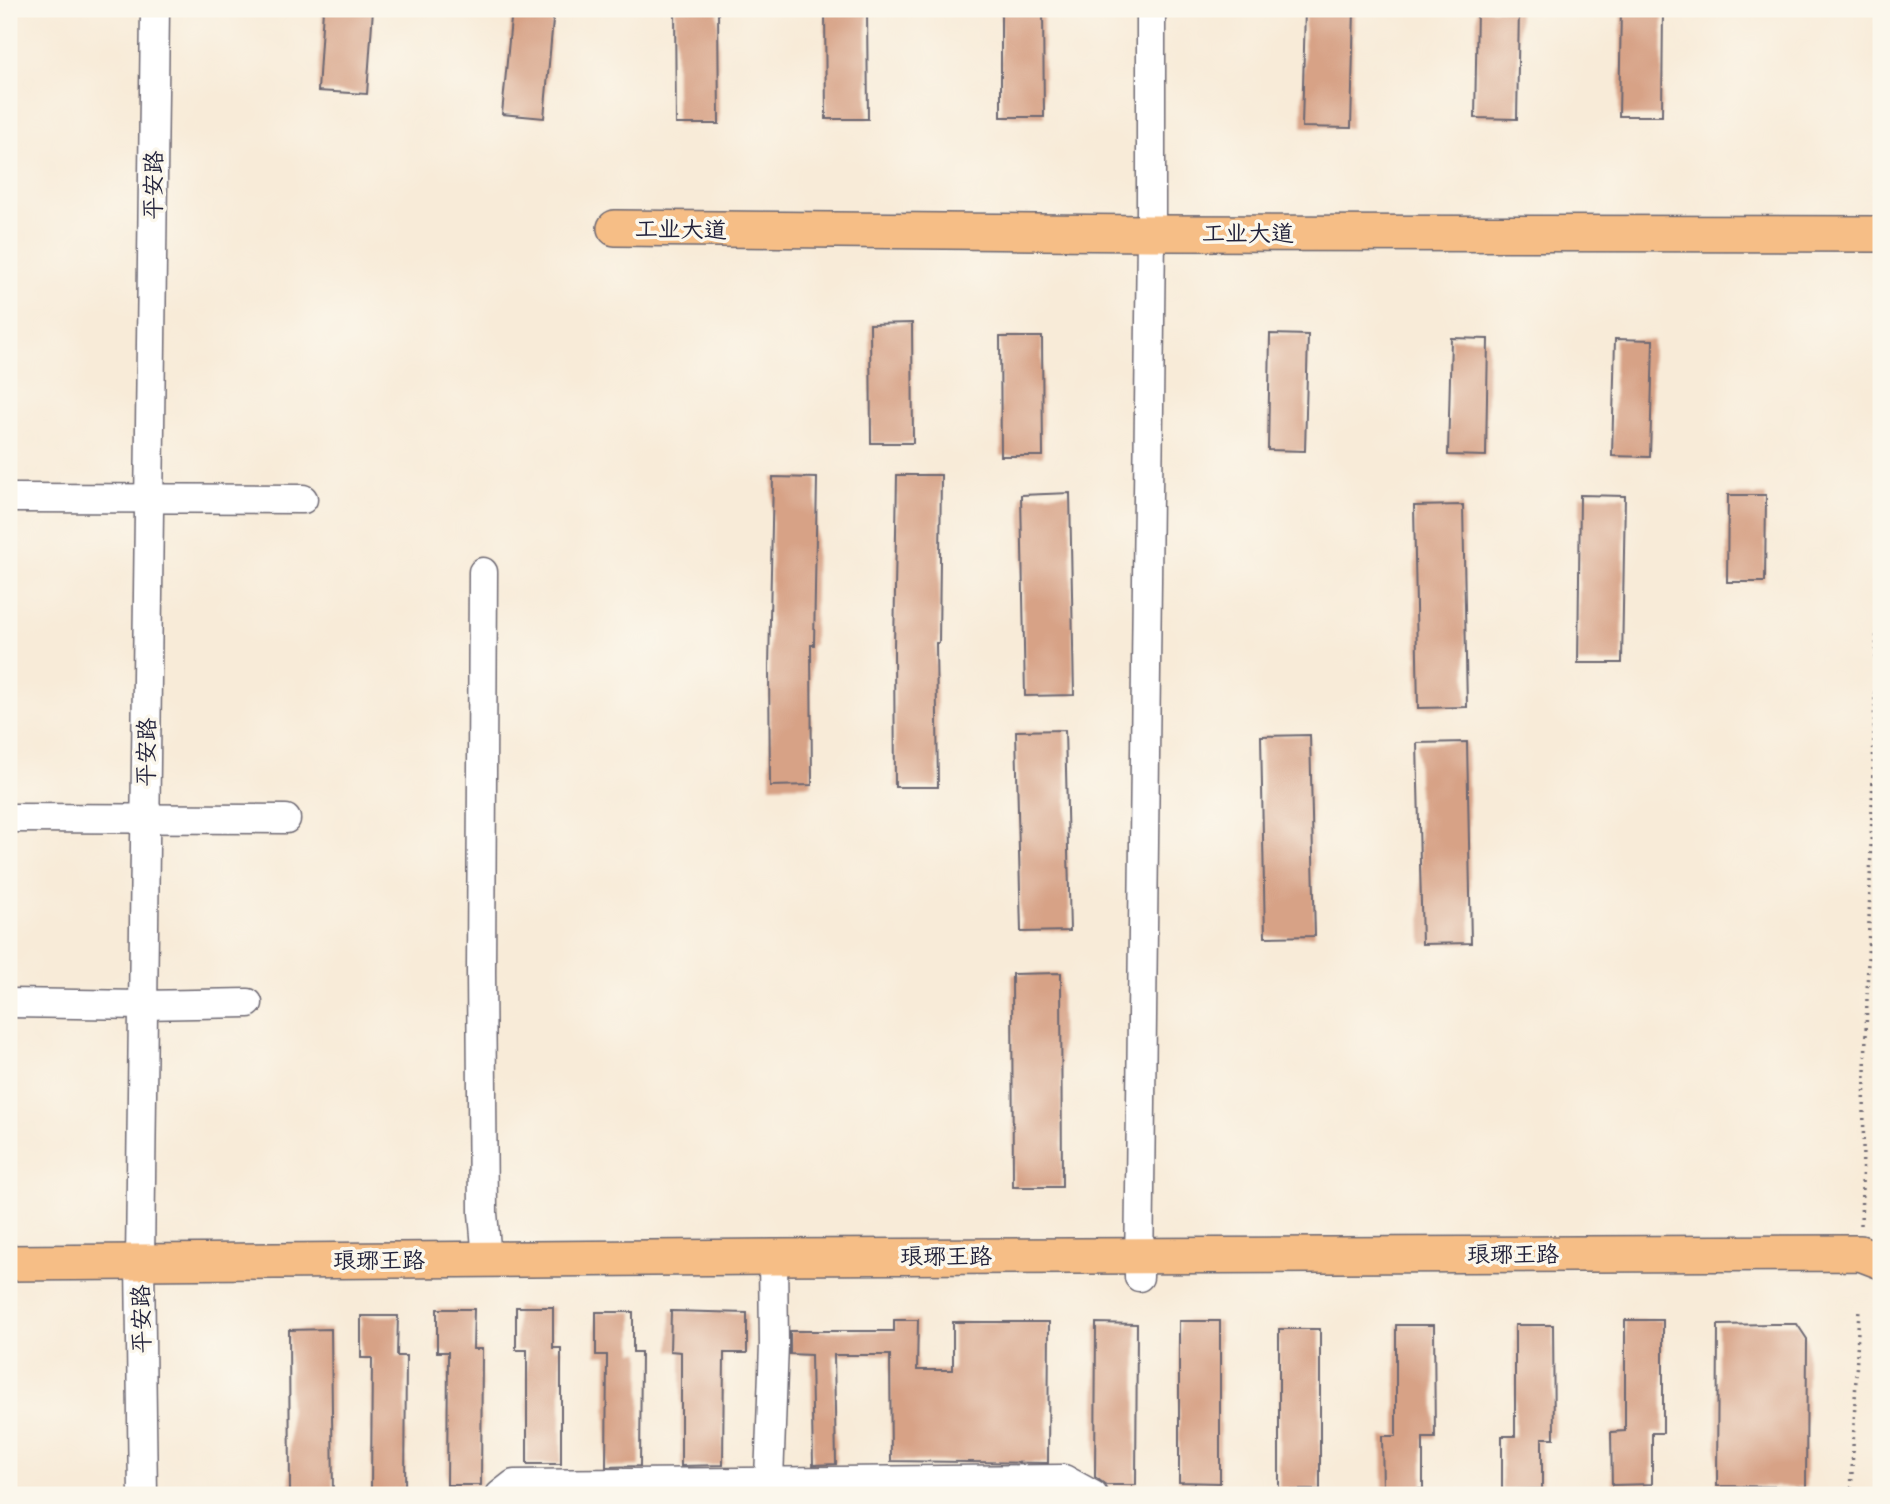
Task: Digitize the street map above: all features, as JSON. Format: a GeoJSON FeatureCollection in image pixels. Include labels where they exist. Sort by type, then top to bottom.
{"type":"FeatureCollection","features":[{"type":"Feature","properties":{"kind":"main road","name":"工业大道"},"geometry":{"type":"LineString","coordinates":[[615,228],[1151,233],[1881,234]]}},
{"type":"Feature","properties":{"kind":"main road","name":"琅琊王路"},"geometry":{"type":"LineString","coordinates":[[9,1263],[140,1271],[1139,1266],[1860,1253],[1881,1261]]}},
{"type":"Feature","properties":{"kind":"main road","name":"琅琊王路"},"geometry":{"type":"LineString","coordinates":[[9,1284],[140,1271],[487,1259],[773,1267]]}},
{"type":"Feature","properties":{"kind":"main road","name":"琅琊王路"},"geometry":{"type":"LineString","coordinates":[[1139,1266],[1846,1275],[1860,1275],[1881,1269]]}},
{"type":"Feature","properties":{"kind":"street","name":"平安路"},"geometry":{"type":"LineString","coordinates":[[143,1495],[140,1271],[155,9]]}},
{"type":"Feature","properties":{"kind":"street"},"geometry":{"type":"LineString","coordinates":[[1139,1266],[1151,233],[1151,9]]}},
{"type":"Feature","properties":{"kind":"street"},"geometry":{"type":"LineString","coordinates":[[9,498],[303,499]]}},
{"type":"Feature","properties":{"kind":"street"},"geometry":{"type":"LineString","coordinates":[[483,572],[481,972],[487,1259]]}},
{"type":"Feature","properties":{"kind":"street"},"geometry":{"type":"LineString","coordinates":[[9,818],[286,818]]}},
{"type":"Feature","properties":{"kind":"street"},"geometry":{"type":"LineString","coordinates":[[9,1003],[248,1003]]}},
{"type":"Feature","properties":{"kind":"street"},"geometry":{"type":"LineString","coordinates":[[769,1480],[774,1344],[773,1267]]}},
{"type":"Feature","properties":{"kind":"street"},"geometry":{"type":"LineString","coordinates":[[500,1495],[514,1484],[1064,1479],[1093,1495]]}},
{"type":"Feature","properties":{"kind":"path"},"geometry":{"type":"LineString","coordinates":[[1861,1224],[1881,466]]}},
{"type":"Feature","properties":{"kind":"path"},"geometry":{"type":"LineString","coordinates":[[1852,1495],[1859,1307]]}},
{"type":"Feature","properties":{"kind":"building"},"geometry":{"type":"Polygon","coordinates":[[[323,9],[373,9],[367,94],[318,91],[323,9]]]}},
{"type":"Feature","properties":{"kind":"building"},"geometry":{"type":"Polygon","coordinates":[[[512,9],[554,9],[544,118],[502,114],[512,9]]]}},
{"type":"Feature","properties":{"kind":"building"},"geometry":{"type":"Polygon","coordinates":[[[675,9],[718,9],[719,124],[676,124],[675,9]]]}},
{"type":"Feature","properties":{"kind":"building"},"geometry":{"type":"Polygon","coordinates":[[[825,9],[867,9],[868,119],[826,119],[825,9]]]}},
{"type":"Feature","properties":{"kind":"building"},"geometry":{"type":"Polygon","coordinates":[[[1001,9],[1043,9],[1044,117],[1001,117],[1001,9]]]}},
{"type":"Feature","properties":{"kind":"building"},"geometry":{"type":"Polygon","coordinates":[[[1305,9],[1354,9],[1351,128],[1302,127],[1305,9]]]}},
{"type":"Feature","properties":{"kind":"building"},"geometry":{"type":"Polygon","coordinates":[[[1477,9],[1519,9],[1517,119],[1475,118],[1477,9]]]}},
{"type":"Feature","properties":{"kind":"building"},"geometry":{"type":"Polygon","coordinates":[[[1621,9],[1663,9],[1662,116],[1619,116],[1621,9]]]}},
{"type":"Feature","properties":{"kind":"building"},"geometry":{"type":"Polygon","coordinates":[[[912,323],[913,443],[871,443],[870,324],[912,323]]]}},
{"type":"Feature","properties":{"kind":"building"},"geometry":{"type":"Polygon","coordinates":[[[1270,334],[1308,335],[1305,451],[1268,450],[1270,334]]]}},
{"type":"Feature","properties":{"kind":"building"},"geometry":{"type":"Polygon","coordinates":[[[1000,337],[1042,337],[1043,456],[1001,456],[1000,337]]]}},
{"type":"Feature","properties":{"kind":"building"},"geometry":{"type":"Polygon","coordinates":[[[1451,338],[1488,339],[1486,456],[1448,455],[1451,338]]]}},
{"type":"Feature","properties":{"kind":"building"},"geometry":{"type":"Polygon","coordinates":[[[1615,339],[1653,340],[1650,457],[1612,456],[1615,339]]]}},
{"type":"Feature","properties":{"kind":"building"},"geometry":{"type":"Polygon","coordinates":[[[897,475],[941,475],[939,643],[936,643],[938,787],[895,787],[897,475]]]}},
{"type":"Feature","properties":{"kind":"building"},"geometry":{"type":"Polygon","coordinates":[[[773,477],[817,478],[814,645],[811,645],[812,785],[770,786],[769,667],[773,477]]]}},
{"type":"Feature","properties":{"kind":"building"},"geometry":{"type":"Polygon","coordinates":[[[1070,493],[1074,695],[1025,696],[1021,495],[1070,493]]]}},
{"type":"Feature","properties":{"kind":"building"},"geometry":{"type":"Polygon","coordinates":[[[1580,495],[1625,496],[1622,663],[1578,663],[1580,495]]]}},
{"type":"Feature","properties":{"kind":"building"},"geometry":{"type":"Polygon","coordinates":[[[1728,495],[1766,495],[1765,582],[1727,582],[1728,495]]]}},
{"type":"Feature","properties":{"kind":"building"},"geometry":{"type":"Polygon","coordinates":[[[1463,505],[1467,707],[1418,708],[1414,506],[1463,505]]]}},
{"type":"Feature","properties":{"kind":"building"},"geometry":{"type":"Polygon","coordinates":[[[1065,730],[1070,931],[1021,932],[1016,731],[1065,730]]]}},
{"type":"Feature","properties":{"kind":"building"},"geometry":{"type":"Polygon","coordinates":[[[1310,735],[1315,936],[1265,937],[1261,736],[1310,735]]]}},
{"type":"Feature","properties":{"kind":"building"},"geometry":{"type":"Polygon","coordinates":[[[1467,742],[1471,943],[1422,944],[1417,743],[1467,742]]]}},
{"type":"Feature","properties":{"kind":"building"},"geometry":{"type":"Polygon","coordinates":[[[1061,973],[1062,1187],[1013,1187],[1012,974],[1061,973]]]}},
{"type":"Feature","properties":{"kind":"building"},"geometry":{"type":"Polygon","coordinates":[[[516,1307],[553,1307],[553,1348],[561,1348],[561,1464],[527,1464],[527,1350],[516,1350],[516,1307]]]}},
{"type":"Feature","properties":{"kind":"building"},"geometry":{"type":"Polygon","coordinates":[[[437,1309],[474,1309],[473,1349],[482,1349],[481,1485],[447,1485],[448,1352],[437,1352],[437,1309]]]}},
{"type":"Feature","properties":{"kind":"building"},"geometry":{"type":"Polygon","coordinates":[[[671,1311],[747,1313],[747,1353],[724,1353],[723,1465],[681,1466],[681,1352],[670,1351],[671,1311]]]}},
{"type":"Feature","properties":{"kind":"building"},"geometry":{"type":"Polygon","coordinates":[[[596,1312],[633,1312],[633,1352],[641,1352],[640,1466],[606,1467],[607,1355],[596,1355],[596,1312]]]}},
{"type":"Feature","properties":{"kind":"building"},"geometry":{"type":"Polygon","coordinates":[[[361,1316],[398,1316],[397,1356],[406,1356],[405,1492],[371,1492],[372,1358],[361,1358],[361,1316]]]}},
{"type":"Feature","properties":{"kind":"building"},"geometry":{"type":"Polygon","coordinates":[[[894,1320],[918,1320],[917,1370],[953,1370],[953,1322],[1049,1322],[1048,1463],[891,1461],[890,1355],[834,1355],[836,1464],[813,1465],[811,1355],[790,1354],[790,1331],[894,1331],[894,1320]]]}},
{"type":"Feature","properties":{"kind":"building"},"geometry":{"type":"Polygon","coordinates":[[[1625,1320],[1663,1320],[1663,1433],[1652,1433],[1652,1484],[1612,1485],[1611,1432],[1625,1431],[1625,1320]]]}},
{"type":"Feature","properties":{"kind":"building"},"geometry":{"type":"Polygon","coordinates":[[[1179,1321],[1220,1321],[1220,1483],[1179,1482],[1179,1321]]]}},
{"type":"Feature","properties":{"kind":"building"},"geometry":{"type":"Polygon","coordinates":[[[1096,1323],[1137,1324],[1136,1485],[1106,1485],[1095,1477],[1096,1323]]]}},
{"type":"Feature","properties":{"kind":"building"},"geometry":{"type":"Polygon","coordinates":[[[1797,1324],[1807,1339],[1806,1487],[1717,1486],[1718,1325],[1797,1324]]]}},
{"type":"Feature","properties":{"kind":"building"},"geometry":{"type":"Polygon","coordinates":[[[1396,1325],[1434,1325],[1435,1438],[1423,1438],[1423,1489],[1383,1489],[1382,1436],[1396,1436],[1396,1325]]]}},
{"type":"Feature","properties":{"kind":"building"},"geometry":{"type":"Polygon","coordinates":[[[1515,1325],[1553,1325],[1554,1438],[1542,1438],[1542,1489],[1502,1490],[1502,1436],[1515,1436],[1515,1325]]]}},
{"type":"Feature","properties":{"kind":"building"},"geometry":{"type":"Polygon","coordinates":[[[331,1329],[333,1495],[290,1495],[289,1330],[331,1329]]]}},
{"type":"Feature","properties":{"kind":"building"},"geometry":{"type":"Polygon","coordinates":[[[1279,1329],[1320,1329],[1320,1490],[1279,1490],[1279,1329]]]}}]}
